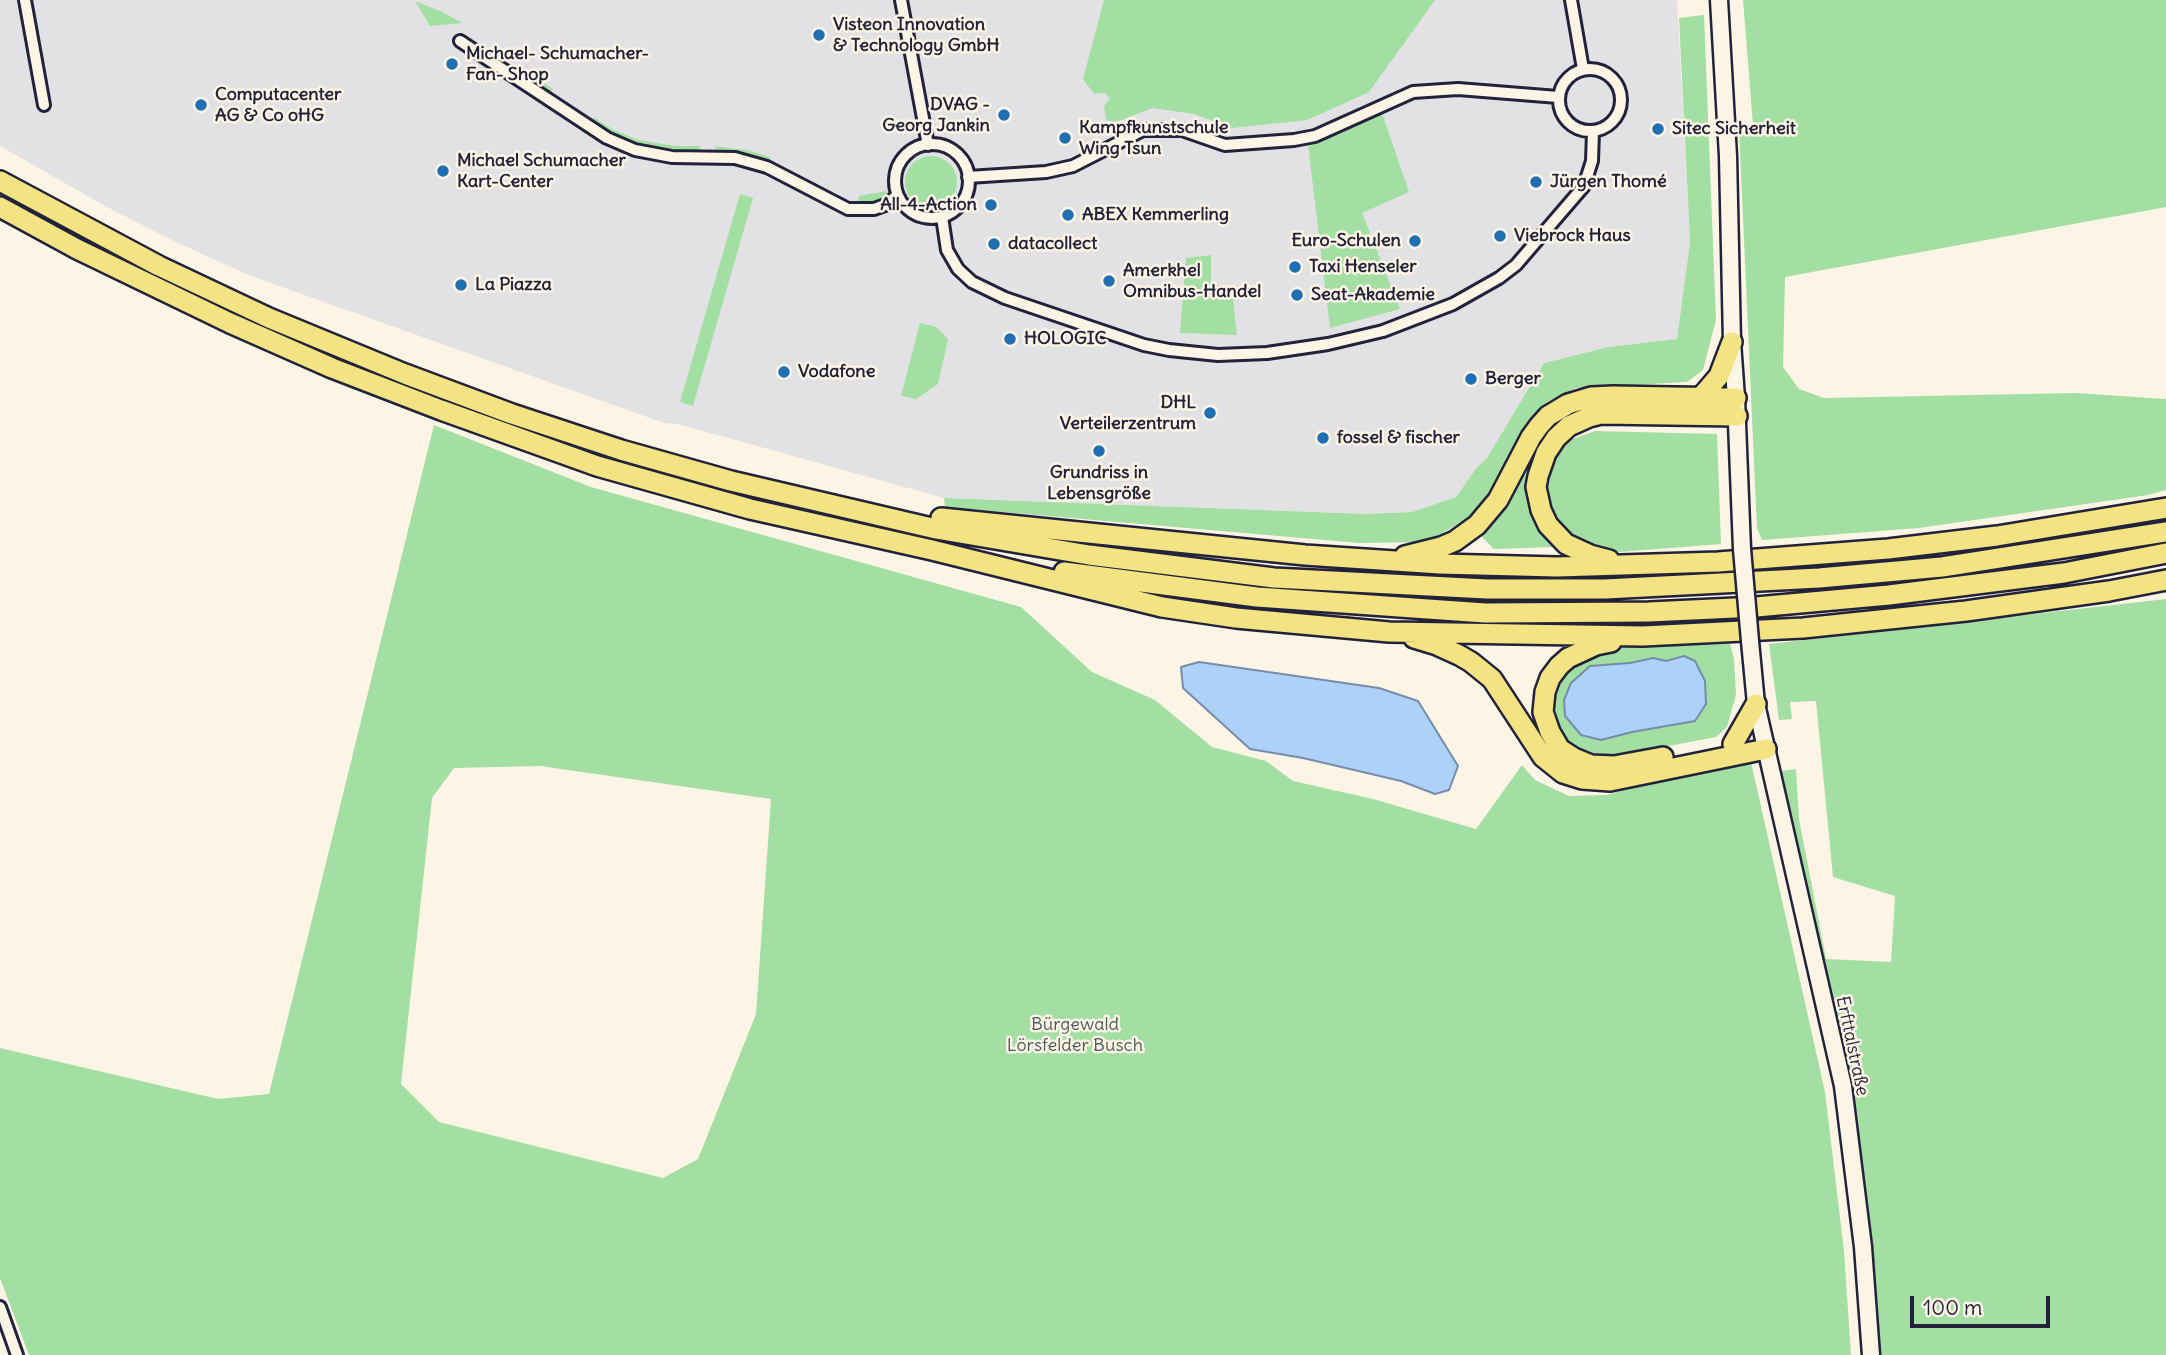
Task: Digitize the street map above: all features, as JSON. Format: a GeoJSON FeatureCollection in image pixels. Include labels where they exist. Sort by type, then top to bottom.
{"type":"FeatureCollection","features":[{"type":"Feature","properties":{"kind":"highway"},"geometry":{"type":"LineString","coordinates":[[0,181],[159,267],[269,318],[405,374],[512,414],[621,450],[731,481],[936,529],[1102,557],[1274,578],[1487,589],[1605,589],[1819,578],[1942,567],[2166,532]]}},
{"type":"Feature","properties":{"kind":"highway"},"geometry":{"type":"LineString","coordinates":[[0,207],[77,249],[230,323],[332,368],[441,411],[597,467],[750,509],[932,550],[1162,607],[1236,618],[1389,632],[1643,636],[1803,628],[1966,611],[2109,591],[2166,580]]}},
{"type":"Feature","properties":{"kind":"highway"},"geometry":{"type":"LineString","coordinates":[[1701,397],[1719,376],[1732,342]]}},
{"type":"Feature","properties":{"kind":"highway"},"geometry":{"type":"LineString","coordinates":[[1387,560],[1441,547],[1455,541],[1477,525],[1499,500],[1539,426],[1548,416],[1568,404],[1591,397],[1701,397],[1737,407]]}},
{"type":"Feature","properties":{"kind":"highway"},"geometry":{"type":"LineString","coordinates":[[1638,565],[1578,550],[1566,544],[1548,526],[1536,487],[1551,445],[1569,426],[1601,414],[1737,407]]}},
{"type":"Feature","properties":{"kind":"highway"},"geometry":{"type":"LineString","coordinates":[[842,507],[1306,555],[1440,565],[1557,567],[1807,556],[1901,548],[2057,527],[2166,508]]}},
{"type":"Feature","properties":{"kind":"highway"},"geometry":{"type":"LineString","coordinates":[[932,550],[1091,577],[1257,597],[1485,612],[1649,612],[1756,607],[1977,585],[2064,573],[2166,553]]}},
{"type":"Feature","properties":{"kind":"highway"},"geometry":{"type":"LineString","coordinates":[[2109,591],[2166,573]]}},
{"type":"Feature","properties":{"kind":"highway"},"geometry":{"type":"LineString","coordinates":[[2109,591],[2166,587]]}},
{"type":"Feature","properties":{"kind":"highway"},"geometry":{"type":"LineString","coordinates":[[1389,632],[1437,645],[1471,662],[1492,679],[1543,757],[1563,773],[1582,779],[1610,781],[1764,744]]}},
{"type":"Feature","properties":{"kind":"highway"},"geometry":{"type":"LineString","coordinates":[[1643,636],[1596,645],[1568,659],[1554,672],[1545,692],[1543,712],[1560,749],[1591,765],[1614,766],[1733,744],[1764,744]]}},
{"type":"Feature","properties":{"kind":"highway"},"geometry":{"type":"LineString","coordinates":[[1733,744],[1756,704]]}},
{"type":"Feature","properties":{"kind":"main road","name":"Erfttalstraße"},"geometry":{"type":"LineString","coordinates":[[1719,0],[1728,156],[1732,342],[1742,549],[1756,704],[1843,1086],[1863,1247],[1871,1355]]}},
{"type":"Feature","properties":{"kind":"street"},"geometry":{"type":"LineString","coordinates":[[25,0],[44,105]]}},
{"type":"Feature","properties":{"kind":"street"},"geometry":{"type":"LineString","coordinates":[[901,0],[928,145]]}},
{"type":"Feature","properties":{"kind":"street"},"geometry":{"type":"LineString","coordinates":[[1571,0],[1583,69]]}},
{"type":"Feature","properties":{"kind":"street"},"geometry":{"type":"LineString","coordinates":[[460,41],[598,132],[635,150],[672,157],[735,158],[767,167],[848,209],[874,209],[888,204],[897,195]]}},
{"type":"Feature","properties":{"kind":"street"},"geometry":{"type":"LineString","coordinates":[[1583,69],[1603,72],[1612,78],[1621,96],[1621,106],[1611,124],[1592,132],[1574,128],[1567,122],[1558,106],[1560,87],[1566,79],[1583,69]]}},
{"type":"Feature","properties":{"kind":"street"},"geometry":{"type":"LineString","coordinates":[[968,177],[1046,172],[1073,166],[1143,130],[1182,130],[1225,145],[1294,140],[1315,135],[1413,92],[1458,89],[1558,97]]}},
{"type":"Feature","properties":{"kind":"street"},"geometry":{"type":"LineString","coordinates":[[942,217],[947,250],[958,269],[972,282],[1005,298],[1144,345],[1218,355],[1267,353],[1328,344],[1383,331],[1453,304],[1499,278],[1516,265],[1584,186],[1592,160],[1592,132]]}},
{"type":"Feature","properties":{"kind":"street"},"geometry":{"type":"LineString","coordinates":[[928,145],[939,145],[959,156],[968,177],[968,187],[959,206],[942,217],[920,216],[911,212],[897,195],[895,184],[900,162],[907,154],[928,145]]}},
{"type":"Feature","properties":{"kind":"street"},"geometry":{"type":"LineString","coordinates":[[0,1307],[17,1355]]}},
{"type":"Feature","properties":{"kind":"shaded area"},"geometry":{"type":"Polygon","coordinates":[[[0,0],[1677,0],[1690,242],[1677,339],[1608,347],[1544,363],[1487,458],[1477,467],[1456,497],[1412,512],[1366,514],[944,498],[678,424],[664,423],[251,276],[105,206],[0,146],[0,0]]]}},
{"type":"Feature","properties":{"kind":"green space"},"geometry":{"type":"Polygon","coordinates":[[[1104,0],[1435,0],[1369,92],[1307,120],[1232,128],[1194,114],[1153,108],[1116,122],[1106,120],[1104,106],[1110,99],[1105,93],[1094,94],[1083,79],[1104,0]]]}},
{"type":"Feature","properties":{"kind":"green space"},"geometry":{"type":"Polygon","coordinates":[[[1743,0],[2166,0],[2166,207],[1785,277],[1783,367],[1799,389],[1824,398],[2075,393],[2166,399],[2166,490],[2148,495],[1919,528],[1762,540],[1757,528],[1739,129],[1753,125],[1743,0]]]}},
{"type":"Feature","properties":{"kind":"green space"},"geometry":{"type":"Polygon","coordinates":[[[415,1],[442,12],[462,23],[430,26],[415,1]]]}},
{"type":"Feature","properties":{"kind":"green space"},"geometry":{"type":"Polygon","coordinates":[[[1704,15],[1716,320],[1703,370],[1687,382],[1576,388],[1547,402],[1526,428],[1506,468],[1479,511],[1428,542],[1359,543],[945,507],[944,498],[1366,514],[1412,512],[1456,497],[1477,467],[1487,458],[1544,363],[1608,347],[1677,339],[1690,242],[1679,18],[1704,15]]]}},
{"type":"Feature","properties":{"kind":"green space"},"geometry":{"type":"Polygon","coordinates":[[[515,65],[553,89],[549,95],[512,70],[515,65]]]}},
{"type":"Feature","properties":{"kind":"green space"},"geometry":{"type":"Polygon","coordinates":[[[1382,113],[1409,192],[1362,213],[1400,309],[1330,328],[1308,144],[1382,113]]]}},
{"type":"Feature","properties":{"kind":"green space"},"geometry":{"type":"Polygon","coordinates":[[[593,117],[638,140],[675,146],[701,146],[696,153],[646,149],[613,136],[595,125],[593,117]]]}},
{"type":"Feature","properties":{"kind":"green space"},"geometry":{"type":"Polygon","coordinates":[[[714,146],[747,150],[770,157],[767,163],[719,153],[714,146]]]}},
{"type":"Feature","properties":{"kind":"green space"},"geometry":{"type":"Polygon","coordinates":[[[931,156],[950,163],[957,182],[950,201],[931,208],[912,201],[905,182],[912,163],[931,156]]]}},
{"type":"Feature","properties":{"kind":"green space"},"geometry":{"type":"Polygon","coordinates":[[[886,191],[887,197],[858,203],[859,196],[886,191]]]}},
{"type":"Feature","properties":{"kind":"green space"},"geometry":{"type":"Polygon","coordinates":[[[740,194],[753,198],[693,406],[680,402],[740,194]]]}},
{"type":"Feature","properties":{"kind":"green space"},"geometry":{"type":"Polygon","coordinates":[[[1211,255],[1211,282],[1232,291],[1237,335],[1180,333],[1186,258],[1211,255]]]}},
{"type":"Feature","properties":{"kind":"green space"},"geometry":{"type":"Polygon","coordinates":[[[920,323],[936,327],[948,339],[938,384],[916,399],[901,396],[920,323]]]}},
{"type":"Feature","properties":{"kind":"green space","name":"Bürgewald Lörsfelder Busch"},"geometry":{"type":"Polygon","coordinates":[[[434,425],[591,487],[1021,607],[1092,672],[1155,700],[1212,747],[1266,761],[1293,781],[1373,799],[1476,829],[1522,765],[1535,780],[1569,796],[1607,795],[1676,775],[1751,762],[1825,1092],[1844,1251],[1851,1355],[29,1355],[0,1278],[0,1048],[218,1099],[269,1094],[434,425]],[[540,766],[454,768],[432,798],[401,1084],[439,1122],[663,1178],[698,1159],[756,1014],[771,799],[540,766]]]}},
{"type":"Feature","properties":{"kind":"green space"},"geometry":{"type":"Polygon","coordinates":[[[1595,431],[1717,434],[1721,544],[1606,553],[1576,542],[1555,521],[1547,504],[1545,485],[1552,461],[1567,441],[1595,431]]]}},
{"type":"Feature","properties":{"kind":"green space"},"geometry":{"type":"Polygon","coordinates":[[[1528,475],[1526,496],[1536,522],[1557,547],[1494,549],[1479,534],[1519,476],[1528,475]]]}},
{"type":"Feature","properties":{"kind":"green space"},"geometry":{"type":"Polygon","coordinates":[[[2166,599],[2166,1355],[1875,1355],[1852,1082],[1820,959],[1781,771],[1796,769],[1799,819],[1826,959],[1891,962],[1895,896],[1833,877],[1816,701],[1790,702],[1792,719],[1779,720],[1769,644],[2166,599]]]}},
{"type":"Feature","properties":{"kind":"green space"},"geometry":{"type":"Polygon","coordinates":[[[1730,644],[1734,659],[1736,695],[1727,727],[1716,737],[1611,757],[1587,754],[1571,746],[1554,725],[1552,705],[1555,689],[1566,669],[1585,656],[1615,648],[1730,644]],[[1684,656],[1666,661],[1653,658],[1630,663],[1565,716],[1581,735],[1601,740],[1632,732],[1706,704],[1705,681],[1695,661],[1684,656]]]}},
{"type":"Feature","properties":{"kind":"water"},"geometry":{"type":"Polygon","coordinates":[[[1684,656],[1695,661],[1705,681],[1706,704],[1695,721],[1601,740],[1581,735],[1565,716],[1564,700],[1571,683],[1590,666],[1653,658],[1666,661],[1684,656]]]}},
{"type":"Feature","properties":{"kind":"water"},"geometry":{"type":"Polygon","coordinates":[[[1199,662],[1379,688],[1418,701],[1458,766],[1449,790],[1435,794],[1401,781],[1303,758],[1250,749],[1183,688],[1181,667],[1199,662]]]}},
{"type":"Feature","properties":{"kind":"place","name":"Visteon Innovation & Technology GmbH"},"geometry":{"type":"Point","coordinates":[819,35]}},
{"type":"Feature","properties":{"kind":"place","name":"Michael- Schumacher- Fan- Shop"},"geometry":{"type":"Point","coordinates":[452,64]}},
{"type":"Feature","properties":{"kind":"place","name":"Computacenter AG & Co oHG"},"geometry":{"type":"Point","coordinates":[201,105]}},
{"type":"Feature","properties":{"kind":"place","name":"DVAG - Georg Jankin"},"geometry":{"type":"Point","coordinates":[1004,115]}},
{"type":"Feature","properties":{"kind":"place","name":"Sitec Sicherheit"},"geometry":{"type":"Point","coordinates":[1658,129]}},
{"type":"Feature","properties":{"kind":"place","name":"Kampfkunstschule Wing Tsun"},"geometry":{"type":"Point","coordinates":[1065,138]}},
{"type":"Feature","properties":{"kind":"place","name":"Michael Schumacher Kart-Center"},"geometry":{"type":"Point","coordinates":[443,171]}},
{"type":"Feature","properties":{"kind":"place","name":"Jürgen Thomé"},"geometry":{"type":"Point","coordinates":[1536,182]}},
{"type":"Feature","properties":{"kind":"place","name":"All-4-Action"},"geometry":{"type":"Point","coordinates":[991,205]}},
{"type":"Feature","properties":{"kind":"place","name":"ABEX Kemmerling"},"geometry":{"type":"Point","coordinates":[1068,215]}},
{"type":"Feature","properties":{"kind":"place","name":"Viebrock Haus"},"geometry":{"type":"Point","coordinates":[1500,236]}},
{"type":"Feature","properties":{"kind":"place","name":"Euro-Schulen"},"geometry":{"type":"Point","coordinates":[1415,241]}},
{"type":"Feature","properties":{"kind":"place","name":"datacollect"},"geometry":{"type":"Point","coordinates":[994,244]}},
{"type":"Feature","properties":{"kind":"place","name":"Taxi Henseler"},"geometry":{"type":"Point","coordinates":[1295,267]}},
{"type":"Feature","properties":{"kind":"place","name":"Amerkhel Omnibus-Handel"},"geometry":{"type":"Point","coordinates":[1109,281]}},
{"type":"Feature","properties":{"kind":"place","name":"La Piazza"},"geometry":{"type":"Point","coordinates":[461,285]}},
{"type":"Feature","properties":{"kind":"place","name":"Seat-Akademie"},"geometry":{"type":"Point","coordinates":[1297,295]}},
{"type":"Feature","properties":{"kind":"place","name":"HOLOGIC"},"geometry":{"type":"Point","coordinates":[1010,339]}},
{"type":"Feature","properties":{"kind":"place","name":"Vodafone"},"geometry":{"type":"Point","coordinates":[784,372]}},
{"type":"Feature","properties":{"kind":"place","name":"Berger"},"geometry":{"type":"Point","coordinates":[1471,379]}},
{"type":"Feature","properties":{"kind":"place","name":"DHL Verteilerzentrum"},"geometry":{"type":"Point","coordinates":[1210,413]}},
{"type":"Feature","properties":{"kind":"place","name":"fossel & fischer"},"geometry":{"type":"Point","coordinates":[1323,438]}},
{"type":"Feature","properties":{"kind":"place","name":"Grundriss in Lebensgröße"},"geometry":{"type":"Point","coordinates":[1099,451]}}]}
